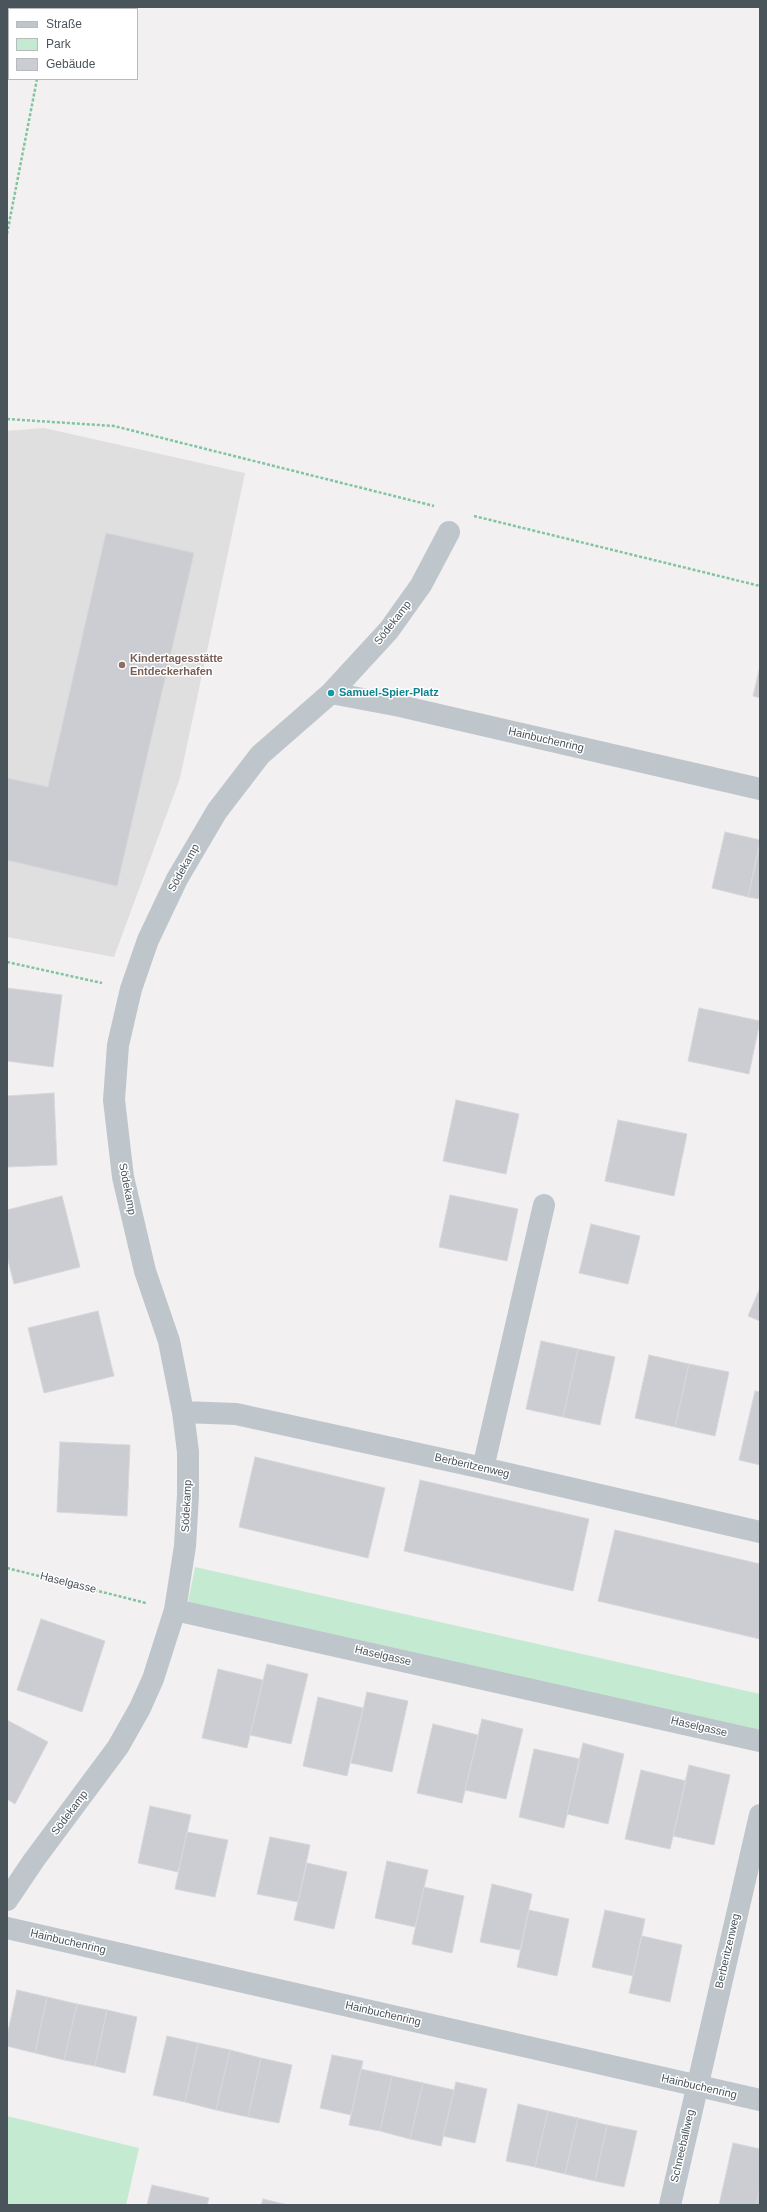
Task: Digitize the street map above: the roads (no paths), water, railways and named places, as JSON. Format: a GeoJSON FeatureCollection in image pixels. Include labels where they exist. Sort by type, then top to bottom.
{"type":"FeatureCollection","features":[{"type":"Feature","properties":{"kind":"street","name":"Södekamp"},"geometry":{"type":"LineString","coordinates":[[7,1900],[34,1860],[118,1747],[153,1679],[175,1610],[185,1546],[188,1496],[188,1452],[183,1412],[169,1341],[145,1271],[123,1177],[114,1100],[118,1045],[131,989],[148,940],[177,879],[217,811],[260,755],[331,693],[389,630],[421,586],[449,532]]}},
{"type":"Feature","properties":{"kind":"street","name":"Hainbuchenring"},"geometry":{"type":"LineString","coordinates":[[331,693],[400,706],[760,789]]}},
{"type":"Feature","properties":{"kind":"street"},"geometry":{"type":"LineString","coordinates":[[483,1468],[544,1205]]}},
{"type":"Feature","properties":{"kind":"street","name":"Berberitzenweg"},"geometry":{"type":"LineString","coordinates":[[183,1412],[236,1414],[483,1468],[760,1532]]}},
{"type":"Feature","properties":{"kind":"street","name":"Haselgasse"},"geometry":{"type":"LineString","coordinates":[[175,1610],[760,1741]]}},
{"type":"Feature","properties":{"kind":"street","name":"Berberitzenweg"},"geometry":{"type":"LineString","coordinates":[[697,2087],[760,1815]]}},
{"type":"Feature","properties":{"kind":"street","name":"Hainbuchenring"},"geometry":{"type":"LineString","coordinates":[[7,1928],[697,2087],[760,2100]]}},
{"type":"Feature","properties":{"kind":"street","name":"Schneeballweg"},"geometry":{"type":"LineString","coordinates":[[670,2205],[697,2087]]}},
{"type":"Feature","properties":{"kind":"place","name":"Kindertagesstätte Entdeckerhafen"},"geometry":{"type":"Point","coordinates":[122,665]}},
{"type":"Feature","properties":{"kind":"place","name":"Samuel-Spier-Platz"},"geometry":{"type":"Point","coordinates":[331,693]}}]}
